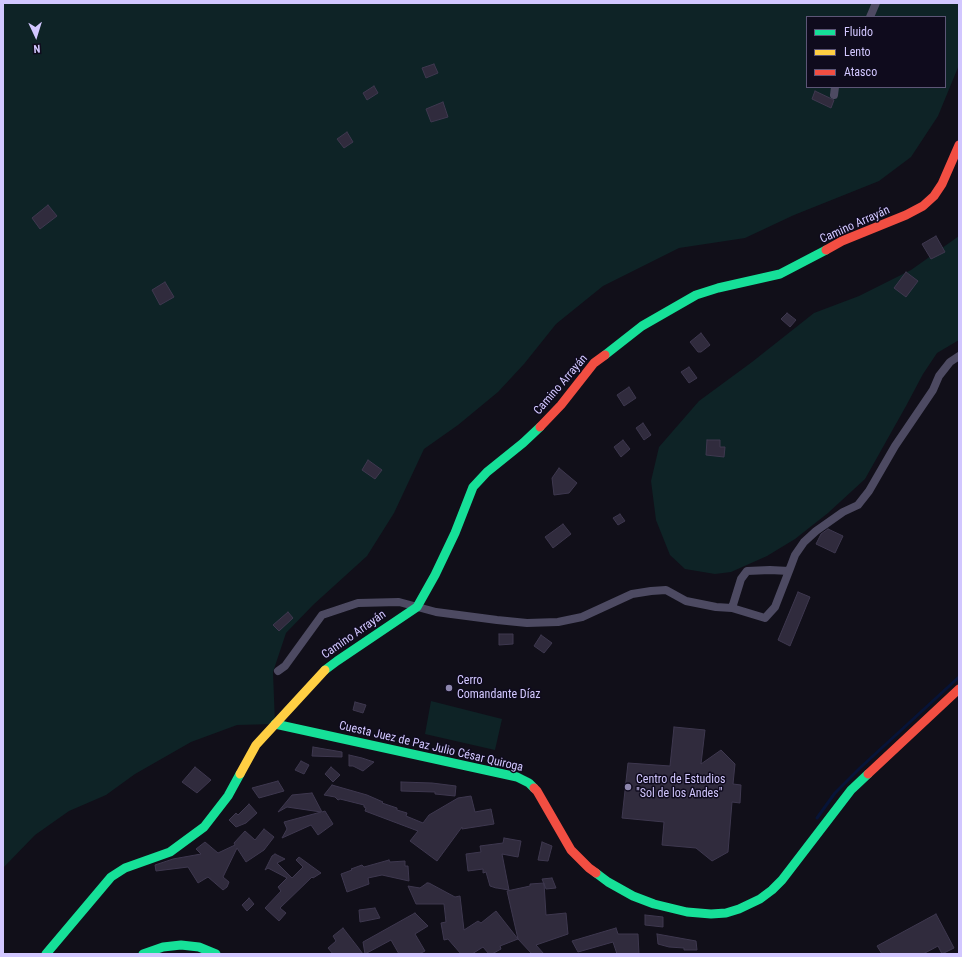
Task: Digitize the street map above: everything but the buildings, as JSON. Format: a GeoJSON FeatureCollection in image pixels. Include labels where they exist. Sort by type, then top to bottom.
{"type":"FeatureCollection","features":[{"type":"Feature","properties":{"kind":"street"},"geometry":{"type":"LineString","coordinates":[[870,16],[876,3]]}},
{"type":"Feature","properties":{"kind":"street","name":"Camino Arrayán"},"geometry":{"type":"LineString","coordinates":[[46,954],[106,881],[115,873],[170,852],[204,827],[231,791],[252,751],[275,724],[327,669],[417,607],[435,575],[455,533],[473,487],[487,472],[523,443],[543,424],[561,405],[594,363],[642,326],[696,295],[718,288],[780,274],[842,242],[906,215],[923,206],[934,196],[942,184],[959,145]]}},
{"type":"Feature","properties":{"kind":"street"},"geometry":{"type":"LineString","coordinates":[[278,671],[285,666],[322,615],[358,603],[399,602],[436,612],[497,620],[527,623],[558,622],[582,617],[632,594],[651,590],[666,590],[686,601],[716,607],[732,608],[765,618],[775,607],[795,555],[804,542],[816,531],[843,512],[858,504],[869,491],[895,446],[933,390],[939,376],[950,362],[959,356]]}},
{"type":"Feature","properties":{"kind":"street"},"geometry":{"type":"LineString","coordinates":[[732,608],[741,579],[747,572],[770,570],[789,571]]}},
{"type":"Feature","properties":{"kind":"street","name":"Cuesta Juez de Paz Julio César Quiroga"},"geometry":{"type":"LineString","coordinates":[[275,724],[517,777],[533,787],[571,850],[583,862],[620,890],[647,902],[679,911],[711,914],[726,913],[739,909],[753,903],[772,890],[782,880],[851,790],[959,689]]}},
{"type":"Feature","properties":{"kind":"street"},"geometry":{"type":"LineString","coordinates":[[143,954],[163,947],[181,945],[199,947],[216,954]]}},
{"type":"Feature","properties":{"kind":"green space"},"geometry":{"type":"Polygon","coordinates":[[[3,3],[959,3],[959,65],[938,116],[911,157],[879,181],[794,215],[745,238],[679,248],[603,286],[556,324],[524,364],[498,392],[458,425],[424,449],[394,513],[367,556],[313,605],[286,633],[273,672],[275,724],[237,725],[191,742],[135,774],[106,795],[69,811],[35,835],[3,868],[3,3]]]}},
{"type":"Feature","properties":{"kind":"green space"},"geometry":{"type":"Polygon","coordinates":[[[959,236],[959,340],[937,353],[923,374],[865,479],[828,513],[795,539],[767,556],[731,572],[715,574],[685,569],[670,555],[656,520],[651,481],[659,447],[699,401],[752,362],[814,313],[859,296],[911,270],[959,236]]]}},
{"type":"Feature","properties":{"kind":"green space"},"geometry":{"type":"Polygon","coordinates":[[[431,701],[502,719],[495,750],[425,734],[431,701]]]}},
{"type":"Feature","properties":{"kind":"waterway"},"geometry":{"type":"LineString","coordinates":[[817,818],[835,793],[860,768],[959,677]]}},
{"type":"Feature","properties":{"kind":"traffic: fast"},"geometry":{"type":"LineString","coordinates":[[605,355],[642,326],[696,295],[718,288],[780,274],[826,250]]}},
{"type":"Feature","properties":{"kind":"traffic: fast"},"geometry":{"type":"LineString","coordinates":[[325,670],[417,607],[435,575],[455,533],[473,487],[487,472],[540,427]]}},
{"type":"Feature","properties":{"kind":"traffic: fast"},"geometry":{"type":"LineString","coordinates":[[275,724],[517,777],[529,783],[534,788]]}},
{"type":"Feature","properties":{"kind":"traffic: fast"},"geometry":{"type":"LineString","coordinates":[[46,954],[111,877],[125,868],[170,852],[204,827],[228,796],[240,774]]}},
{"type":"Feature","properties":{"kind":"traffic: fast"},"geometry":{"type":"LineString","coordinates":[[596,873],[608,882],[633,896],[654,904],[687,912],[711,914],[726,913],[739,909],[760,899],[782,880],[851,790],[868,774]]}},
{"type":"Feature","properties":{"kind":"traffic: fast"},"geometry":{"type":"LineString","coordinates":[[143,954],[163,947],[181,945],[199,947],[216,954]]}},
{"type":"Feature","properties":{"kind":"traffic: slow"},"geometry":{"type":"LineString","coordinates":[[240,774],[256,745],[325,670]]}},
{"type":"Feature","properties":{"kind":"traffic: jam"},"geometry":{"type":"LineString","coordinates":[[826,250],[842,241],[906,215],[923,206],[934,196],[942,184],[959,145]]}},
{"type":"Feature","properties":{"kind":"traffic: jam"},"geometry":{"type":"LineString","coordinates":[[540,427],[561,405],[594,363],[605,355]]}},
{"type":"Feature","properties":{"kind":"traffic: jam"},"geometry":{"type":"LineString","coordinates":[[868,774],[959,689]]}},
{"type":"Feature","properties":{"kind":"traffic: jam"},"geometry":{"type":"LineString","coordinates":[[534,788],[571,850],[596,873]]}},
{"type":"Feature","properties":{"kind":"place","name":"Cerro Comandante Díaz"},"geometry":{"type":"Point","coordinates":[449,688]}},
{"type":"Feature","properties":{"kind":"place","name":"Centro de Estudios \"Sol de los Andes\""},"geometry":{"type":"Point","coordinates":[628,787]}}]}
